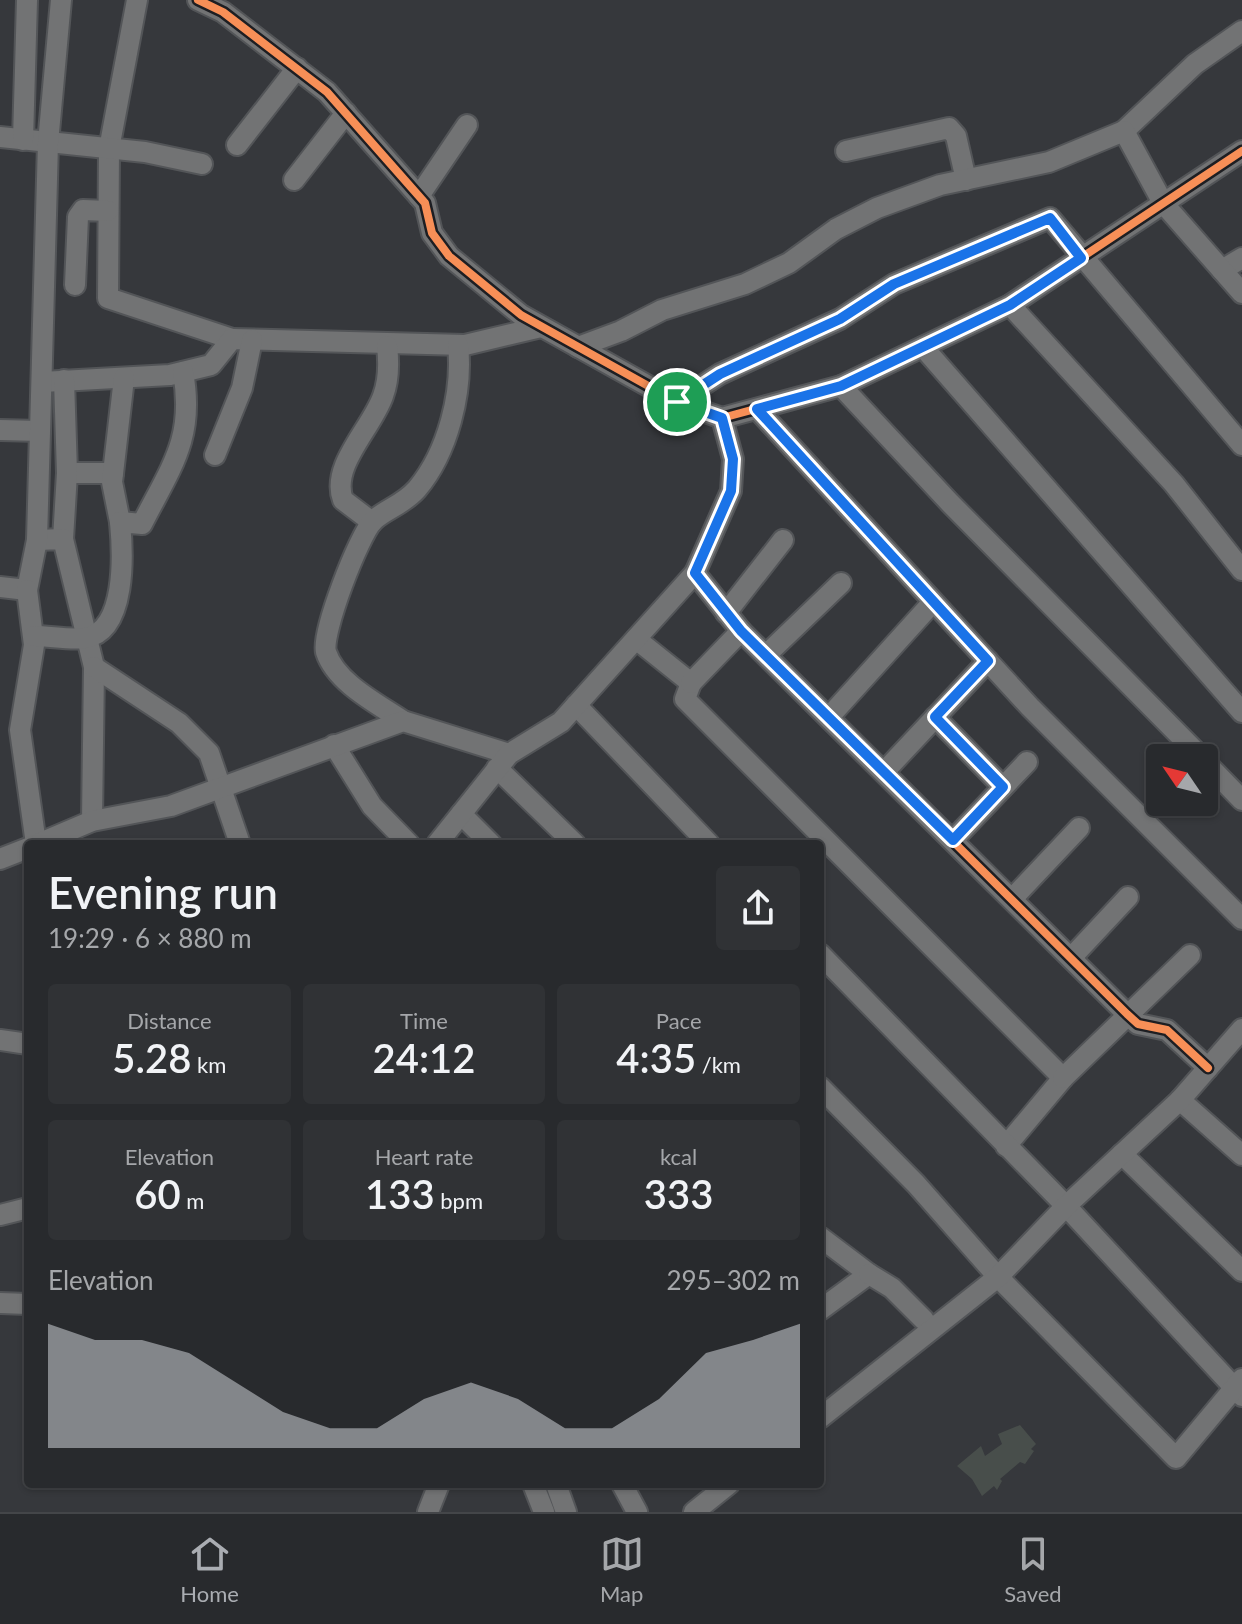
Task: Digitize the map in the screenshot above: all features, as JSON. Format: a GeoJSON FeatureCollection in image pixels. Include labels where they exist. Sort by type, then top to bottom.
{"type":"FeatureCollection","features":[{"type":"Feature","properties":{"kind":"street"},"geometry":{"type":"LineString","coordinates":[[23,140],[27,0]]}},
{"type":"Feature","properties":{"kind":"street"},"geometry":{"type":"LineString","coordinates":[[36,840],[20,730],[34,636],[27,590],[37,540],[48,143],[61,0]]}},
{"type":"Feature","properties":{"kind":"street"},"geometry":{"type":"LineString","coordinates":[[137,0],[109,149],[108,298],[242,340],[387,346],[458,345],[541,327]]}},
{"type":"Feature","properties":{"kind":"street"},"geometry":{"type":"LineString","coordinates":[[198,0],[223,12],[327,92],[425,203],[432,233],[449,256],[541,327],[677,402],[722,418],[841,386],[1010,305],[1242,151]]}},
{"type":"Feature","properties":{"kind":"street"},"geometry":{"type":"LineString","coordinates":[[578,347],[621,331],[662,310],[745,284],[789,263],[836,229],[877,208],[966,180],[1049,162],[1124,131],[1195,64],[1242,31]]}},
{"type":"Feature","properties":{"kind":"street"},"geometry":{"type":"LineString","coordinates":[[237,145],[297,68]]}},
{"type":"Feature","properties":{"kind":"street"},"geometry":{"type":"LineString","coordinates":[[294,180],[346,113]]}},
{"type":"Feature","properties":{"kind":"street"},"geometry":{"type":"LineString","coordinates":[[419,196],[467,125]]}},
{"type":"Feature","properties":{"kind":"street"},"geometry":{"type":"LineString","coordinates":[[846,151],[949,128],[956,136],[966,180]]}},
{"type":"Feature","properties":{"kind":"street"},"geometry":{"type":"LineString","coordinates":[[1124,131],[1163,203],[1242,293]]}},
{"type":"Feature","properties":{"kind":"street"},"geometry":{"type":"LineString","coordinates":[[0,137],[109,149],[202,164]]}},
{"type":"Feature","properties":{"kind":"street"},"geometry":{"type":"LineString","coordinates":[[75,285],[79,214],[83,210],[108,211]]}},
{"type":"Feature","properties":{"kind":"street"},"geometry":{"type":"LineString","coordinates":[[677,402],[720,374],[840,319],[894,284],[1050,218],[1242,445]]}},
{"type":"Feature","properties":{"kind":"street"},"geometry":{"type":"LineString","coordinates":[[1222,270],[1242,258]]}},
{"type":"Feature","properties":{"kind":"street"},"geometry":{"type":"LineString","coordinates":[[1010,305],[1174,484],[1242,570]]}},
{"type":"Feature","properties":{"kind":"street"},"geometry":{"type":"LineString","coordinates":[[42,382],[183,372],[211,365],[242,340]]}},
{"type":"Feature","properties":{"kind":"street"},"geometry":{"type":"LineString","coordinates":[[215,455],[242,388],[242,340]]}},
{"type":"Feature","properties":{"kind":"street"},"geometry":{"type":"LineString","coordinates":[[458,345],[461,369],[438,451],[417,490],[392,512],[372,522],[344,581],[326,631],[326,652],[346,680],[403,721],[503,761],[572,840]]}},
{"type":"Feature","properties":{"kind":"street"},"geometry":{"type":"LineString","coordinates":[[372,522],[343,500],[341,474],[383,396],[388,375],[387,346]]}},
{"type":"Feature","properties":{"kind":"street"},"geometry":{"type":"LineString","coordinates":[[923,347],[1241,709]]}},
{"type":"Feature","properties":{"kind":"street"},"geometry":{"type":"LineString","coordinates":[[120,522],[142,524],[184,437],[189,406],[183,372]]}},
{"type":"Feature","properties":{"kind":"street"},"geometry":{"type":"LineString","coordinates":[[34,636],[86,638],[105,628],[115,607],[124,558],[120,522],[112,494],[124,378]]}},
{"type":"Feature","properties":{"kind":"street"},"geometry":{"type":"LineString","coordinates":[[64,380],[67,473],[63,539],[94,667],[79,831]]}},
{"type":"Feature","properties":{"kind":"street"},"geometry":{"type":"LineString","coordinates":[[841,386],[950,503],[1188,744]]}},
{"type":"Feature","properties":{"kind":"street"},"geometry":{"type":"LineString","coordinates":[[757,409],[988,661],[1242,919]]}},
{"type":"Feature","properties":{"kind":"street"},"geometry":{"type":"LineString","coordinates":[[440,840],[503,761],[544,735],[576,705],[695,573],[731,491],[733,459],[722,418]]}},
{"type":"Feature","properties":{"kind":"street"},"geometry":{"type":"LineString","coordinates":[[0,430],[40,431]]}},
{"type":"Feature","properties":{"kind":"street"},"geometry":{"type":"LineString","coordinates":[[67,473],[113,473]]}},
{"type":"Feature","properties":{"kind":"street"},"geometry":{"type":"LineString","coordinates":[[37,540],[63,539]]}},
{"type":"Feature","properties":{"kind":"street"},"geometry":{"type":"LineString","coordinates":[[726,613],[783,540]]}},
{"type":"Feature","properties":{"kind":"street"},"geometry":{"type":"LineString","coordinates":[[695,573],[741,631],[1127,1014],[1138,1024],[1167,1030],[1208,1068]]}},
{"type":"Feature","properties":{"kind":"street"},"geometry":{"type":"LineString","coordinates":[[766,655],[841,583]]}},
{"type":"Feature","properties":{"kind":"street"},"geometry":{"type":"LineString","coordinates":[[0,587],[27,590]]}},
{"type":"Feature","properties":{"kind":"street"},"geometry":{"type":"LineString","coordinates":[[829,717],[933,602]]}},
{"type":"Feature","properties":{"kind":"street"},"geometry":{"type":"LineString","coordinates":[[741,631],[691,683],[685,699],[1063,1078]]}},
{"type":"Feature","properties":{"kind":"street"},"geometry":{"type":"LineString","coordinates":[[636,639],[691,683]]}},
{"type":"Feature","properties":{"kind":"street"},"geometry":{"type":"LineString","coordinates":[[884,772],[988,661]]}},
{"type":"Feature","properties":{"kind":"street"},"geometry":{"type":"LineString","coordinates":[[94,667],[179,723],[209,753],[239,840]]}},
{"type":"Feature","properties":{"kind":"street"},"geometry":{"type":"LineString","coordinates":[[576,705],[705,840]]}},
{"type":"Feature","properties":{"kind":"street"},"geometry":{"type":"LineString","coordinates":[[935,717],[1003,787]]}},
{"type":"Feature","properties":{"kind":"street"},"geometry":{"type":"LineString","coordinates":[[50,840],[171,806],[403,721]]}},
{"type":"Feature","properties":{"kind":"street"},"geometry":{"type":"LineString","coordinates":[[334,745],[372,806],[405,840]]}},
{"type":"Feature","properties":{"kind":"street"},"geometry":{"type":"LineString","coordinates":[[953,840],[1027,762]]}},
{"type":"Feature","properties":{"kind":"street"},"geometry":{"type":"LineString","coordinates":[[1218,775],[1242,800]]}},
{"type":"Feature","properties":{"kind":"street"},"geometry":{"type":"LineString","coordinates":[[461,814],[487,840]]}},
{"type":"Feature","properties":{"kind":"street"},"geometry":{"type":"LineString","coordinates":[[1012,899],[1079,828]]}},
{"type":"Feature","properties":{"kind":"street"},"geometry":{"type":"LineString","coordinates":[[0,859],[24,850]]}},
{"type":"Feature","properties":{"kind":"street"},"geometry":{"type":"LineString","coordinates":[[1071,958],[1128,897]]}},
{"type":"Feature","properties":{"kind":"street"},"geometry":{"type":"LineString","coordinates":[[1006,1146],[1063,1078],[1190,955]]}},
{"type":"Feature","properties":{"kind":"street"},"geometry":{"type":"LineString","coordinates":[[824,958],[1239,1388],[1176,1458],[998,1277],[916,1184],[824,1091]]}},
{"type":"Feature","properties":{"kind":"street"},"geometry":{"type":"LineString","coordinates":[[824,1415],[998,1277],[1066,1206],[1180,1100],[1241,1032]]}},
{"type":"Feature","properties":{"kind":"street"},"geometry":{"type":"LineString","coordinates":[[0,1040],[24,1043]]}},
{"type":"Feature","properties":{"kind":"street"},"geometry":{"type":"LineString","coordinates":[[1180,1100],[1242,1155]]}},
{"type":"Feature","properties":{"kind":"street"},"geometry":{"type":"LineString","coordinates":[[1122,1154],[1242,1271]]}},
{"type":"Feature","properties":{"kind":"street"},"geometry":{"type":"LineString","coordinates":[[0,1215],[24,1209]]}},
{"type":"Feature","properties":{"kind":"street"},"geometry":{"type":"LineString","coordinates":[[824,1240],[892,1288],[924,1320]]}},
{"type":"Feature","properties":{"kind":"street"},"geometry":{"type":"LineString","coordinates":[[824,1307],[869,1274]]}},
{"type":"Feature","properties":{"kind":"street"},"geometry":{"type":"LineString","coordinates":[[0,1303],[24,1304]]}},
{"type":"Feature","properties":{"kind":"street"},"geometry":{"type":"LineString","coordinates":[[428,1512],[437,1488]]}},
{"type":"Feature","properties":{"kind":"street"},"geometry":{"type":"LineString","coordinates":[[535,1488],[544,1512]]}},
{"type":"Feature","properties":{"kind":"street"},"geometry":{"type":"LineString","coordinates":[[557,1488],[566,1512]]}},
{"type":"Feature","properties":{"kind":"street"},"geometry":{"type":"LineString","coordinates":[[624,1488],[637,1512]]}},
{"type":"Feature","properties":{"kind":"street"},"geometry":{"type":"LineString","coordinates":[[694,1512],[724,1488]]}},
{"type":"Feature","properties":{"kind":"building"},"geometry":{"type":"Polygon","coordinates":[[[1020,1425],[1036,1444],[1031,1449],[1034,1451],[1025,1464],[1020,1462],[1000,1479],[1002,1481],[997,1490],[994,1486],[982,1496],[972,1479],[957,1466],[981,1446],[985,1456],[1002,1444],[998,1434],[1020,1425]]]}},
{"type":"Feature","properties":{"kind":"cycle path"},"geometry":{"type":"LineString","coordinates":[[198,0],[223,12],[327,92],[425,203],[432,233],[449,256],[521,315],[677,402],[722,418],[841,386],[1010,305],[1242,151]]}},
{"type":"Feature","properties":{"kind":"cycle path"},"geometry":{"type":"LineString","coordinates":[[695,573],[741,631],[1127,1014],[1138,1024],[1167,1030],[1208,1068]]}},
{"type":"Feature","properties":{"kind":"route"},"geometry":{"type":"LineString","coordinates":[[1050,218],[1081,258],[1010,305],[841,386],[757,409],[988,661],[935,717],[1003,787],[953,840],[741,631],[695,573],[731,491],[733,459],[722,418],[677,402],[720,374],[840,319],[894,284],[1050,218]]}}]}
